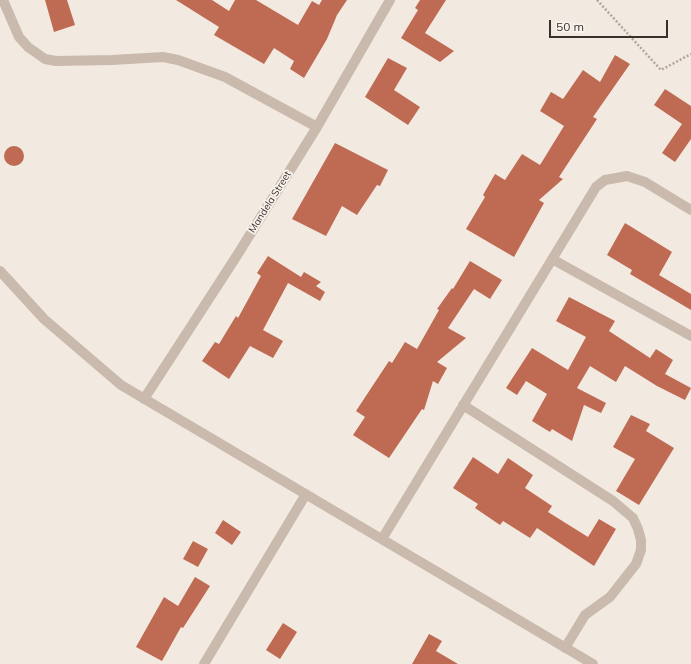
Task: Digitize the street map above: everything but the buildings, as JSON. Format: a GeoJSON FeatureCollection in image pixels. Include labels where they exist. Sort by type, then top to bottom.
{"type":"FeatureCollection","features":[{"type":"Feature","properties":{"kind":"street"},"geometry":{"type":"LineString","coordinates":[[3,0],[19,37],[28,47],[45,59],[56,61],[163,57],[178,60],[226,77],[317,127]]}},
{"type":"Feature","properties":{"kind":"street","name":"Mandela Street"},"geometry":{"type":"LineString","coordinates":[[144,399],[236,257],[317,127],[390,0]]}},
{"type":"Feature","properties":{"kind":"street"},"geometry":{"type":"LineString","coordinates":[[382,539],[592,193],[605,180],[627,176],[637,179],[691,210]]}},
{"type":"Feature","properties":{"kind":"street"},"geometry":{"type":"LineString","coordinates":[[552,259],[691,336]]}},
{"type":"Feature","properties":{"kind":"street"},"geometry":{"type":"LineString","coordinates":[[0,271],[34,308],[66,339],[106,373],[144,399],[593,664]]}},
{"type":"Feature","properties":{"kind":"street"},"geometry":{"type":"LineString","coordinates":[[463,405],[613,501],[633,518],[638,529],[641,540],[641,550],[636,564],[610,598],[584,616],[566,648]]}},
{"type":"Feature","properties":{"kind":"street"},"geometry":{"type":"LineString","coordinates":[[204,664],[306,494]]}},
{"type":"Feature","properties":{"kind":"path"},"geometry":{"type":"LineString","coordinates":[[597,0],[661,70],[691,54]]}}]}
